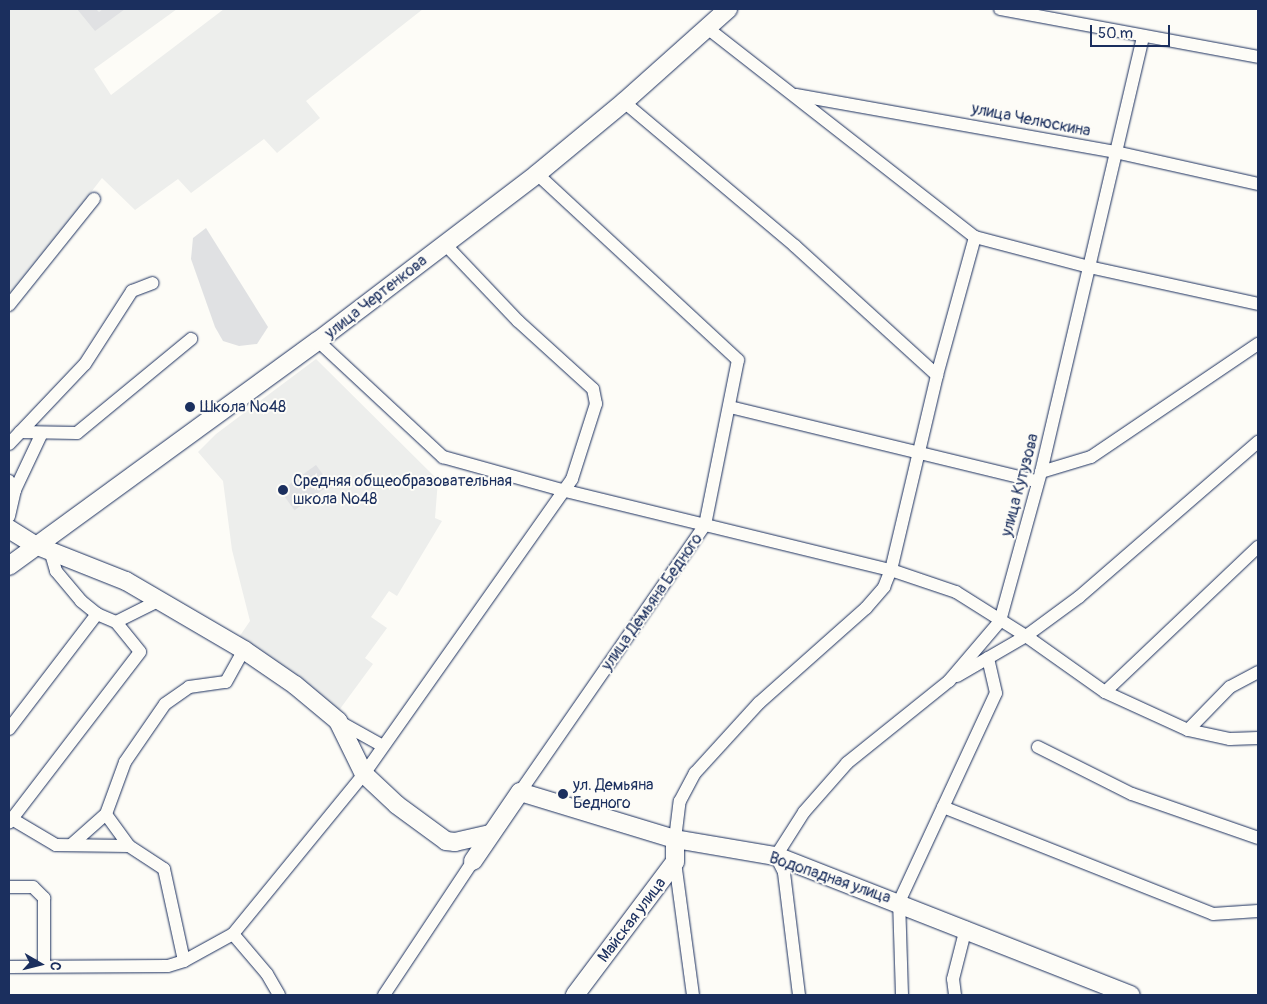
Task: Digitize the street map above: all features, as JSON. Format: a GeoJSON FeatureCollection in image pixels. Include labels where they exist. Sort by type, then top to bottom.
{"type":"FeatureCollection","features":[{"type":"Feature","properties":{"kind":"street","name":"улица Чертенкова"},"geometry":{"type":"LineString","coordinates":[[9,566],[43,548],[537,174],[624,102],[728,9]]}},
{"type":"Feature","properties":{"kind":"street"},"geometry":{"type":"LineString","coordinates":[[1000,9],[1143,38],[1258,57]]}},
{"type":"Feature","properties":{"kind":"street"},"geometry":{"type":"LineString","coordinates":[[706,27],[796,95],[976,237],[1089,267],[1258,304]]}},
{"type":"Feature","properties":{"kind":"street","name":"улица Кутузова"},"geometry":{"type":"LineString","coordinates":[[776,856],[804,812],[847,763],[949,680],[1000,621],[1039,476],[1143,38]]}},
{"type":"Feature","properties":{"kind":"street","name":"улица Челюскина"},"geometry":{"type":"LineString","coordinates":[[796,95],[1115,152],[1258,184]]}},
{"type":"Feature","properties":{"kind":"street"},"geometry":{"type":"LineString","coordinates":[[624,102],[795,246],[937,374]]}},
{"type":"Feature","properties":{"kind":"street","name":"улица Демьяна Бедного"},"geometry":{"type":"LineString","coordinates":[[384,995],[491,834],[705,525],[730,406],[738,360],[537,174]]}},
{"type":"Feature","properties":{"kind":"street"},"geometry":{"type":"LineString","coordinates":[[9,305],[94,199]]}},
{"type":"Feature","properties":{"kind":"street"},"geometry":{"type":"LineString","coordinates":[[675,839],[680,801],[696,773],[759,703],[866,608],[884,587],[892,570],[921,454],[937,374],[976,237]]}},
{"type":"Feature","properties":{"kind":"street"},"geometry":{"type":"LineString","coordinates":[[9,967],[168,966],[184,961],[233,934],[364,774],[562,490],[572,479],[596,404],[593,389],[518,321],[445,244]]}},
{"type":"Feature","properties":{"kind":"street"},"geometry":{"type":"LineString","coordinates":[[9,444],[85,364],[132,291],[153,283]]}},
{"type":"Feature","properties":{"kind":"street"},"geometry":{"type":"LineString","coordinates":[[20,432],[77,433],[191,339]]}},
{"type":"Feature","properties":{"kind":"street"},"geometry":{"type":"LineString","coordinates":[[318,341],[443,457],[562,490],[892,570],[956,592],[1026,636],[1105,692],[1188,730],[1230,739],[1258,738]]}},
{"type":"Feature","properties":{"kind":"street"},"geometry":{"type":"LineString","coordinates":[[730,406],[921,454],[1039,476],[1091,457],[1258,344]]}},
{"type":"Feature","properties":{"kind":"street"},"geometry":{"type":"LineString","coordinates":[[9,516],[12,486],[42,433]]}},
{"type":"Feature","properties":{"kind":"street"},"geometry":{"type":"LineString","coordinates":[[949,680],[1026,636],[1079,597],[1258,442]]}},
{"type":"Feature","properties":{"kind":"street"},"geometry":{"type":"LineString","coordinates":[[9,529],[43,548],[126,581],[156,602],[244,650],[295,685],[338,721],[383,746]]}},
{"type":"Feature","properties":{"kind":"street"},"geometry":{"type":"LineString","coordinates":[[1105,692],[1258,546]]}},
{"type":"Feature","properties":{"kind":"street"},"geometry":{"type":"LineString","coordinates":[[43,548],[56,571],[81,601],[96,614],[116,622],[140,652],[10,821],[56,845],[129,846]]}},
{"type":"Feature","properties":{"kind":"street"},"geometry":{"type":"LineString","coordinates":[[116,622],[156,602]]}},
{"type":"Feature","properties":{"kind":"street"},"geometry":{"type":"LineString","coordinates":[[9,729],[96,614]]}},
{"type":"Feature","properties":{"kind":"street"},"geometry":{"type":"LineString","coordinates":[[71,845],[106,814],[125,762],[165,704],[189,687],[226,682],[244,650]]}},
{"type":"Feature","properties":{"kind":"street"},"geometry":{"type":"LineString","coordinates":[[902,995],[899,902],[996,693],[988,658]]}},
{"type":"Feature","properties":{"kind":"street"},"geometry":{"type":"LineString","coordinates":[[1188,730],[1230,687],[1258,672]]}},
{"type":"Feature","properties":{"kind":"street"},"geometry":{"type":"LineString","coordinates":[[338,721],[364,774],[397,805],[446,841],[455,842],[491,834]]}},
{"type":"Feature","properties":{"kind":"street"},"geometry":{"type":"LineString","coordinates":[[1038,747],[1132,794],[1258,838]]}},
{"type":"Feature","properties":{"kind":"street","name":"Водопадная улица"},"geometry":{"type":"LineString","coordinates":[[520,792],[675,839],[776,856],[966,928],[1131,995]]}},
{"type":"Feature","properties":{"kind":"street"},"geometry":{"type":"LineString","coordinates":[[943,807],[1213,914],[1258,911]]}},
{"type":"Feature","properties":{"kind":"street"},"geometry":{"type":"LineString","coordinates":[[106,814],[129,846],[164,870],[184,961]]}},
{"type":"Feature","properties":{"kind":"street","name":"Майская улица"},"geometry":{"type":"LineString","coordinates":[[575,995],[675,862],[675,839]]}},
{"type":"Feature","properties":{"kind":"street"},"geometry":{"type":"LineString","coordinates":[[776,856],[784,872],[799,995]]}},
{"type":"Feature","properties":{"kind":"street"},"geometry":{"type":"LineString","coordinates":[[675,862],[693,995]]}},
{"type":"Feature","properties":{"kind":"street"},"geometry":{"type":"LineString","coordinates":[[9,886],[33,887],[44,898],[44,966]]}},
{"type":"Feature","properties":{"kind":"street"},"geometry":{"type":"LineString","coordinates":[[955,995],[953,979],[966,928]]}},
{"type":"Feature","properties":{"kind":"street"},"geometry":{"type":"LineString","coordinates":[[233,934],[266,974],[279,995]]}},
{"type":"Feature","properties":{"kind":"shaded area"},"geometry":{"type":"Polygon","coordinates":[[[9,9],[177,9],[94,69],[111,95],[224,9],[423,9],[306,101],[320,118],[277,153],[264,139],[191,193],[178,179],[135,210],[102,178],[9,298],[9,9]]]}},
{"type":"Feature","properties":{"kind":"shaded area"},"geometry":{"type":"Polygon","coordinates":[[[77,9],[96,9],[99,12],[103,9],[125,9],[95,31],[77,9]]]}},
{"type":"Feature","properties":{"kind":"shaded area"},"geometry":{"type":"Polygon","coordinates":[[[206,228],[268,327],[257,344],[239,346],[223,341],[215,327],[191,259],[193,238],[206,228]]]}},
{"type":"Feature","properties":{"kind":"shaded area"},"geometry":{"type":"Polygon","coordinates":[[[316,359],[438,480],[435,518],[442,521],[397,596],[389,591],[371,617],[387,628],[365,658],[373,664],[337,713],[235,643],[250,621],[232,550],[223,481],[198,452],[216,434],[316,359]]]}},
{"type":"Feature","properties":{"kind":"shaded area"},"geometry":{"type":"Polygon","coordinates":[[[316,465],[330,484],[295,510],[280,491],[316,465]]]}},
{"type":"Feature","properties":{"kind":"place","name":"Школа №48"},"geometry":{"type":"Point","coordinates":[190,407]}},
{"type":"Feature","properties":{"kind":"place","name":"Средняя общеобразовательная школа №48"},"geometry":{"type":"Point","coordinates":[283,490]}},
{"type":"Feature","properties":{"kind":"place","name":"ул. Демьяна Бедного"},"geometry":{"type":"Point","coordinates":[563,794]}}]}
